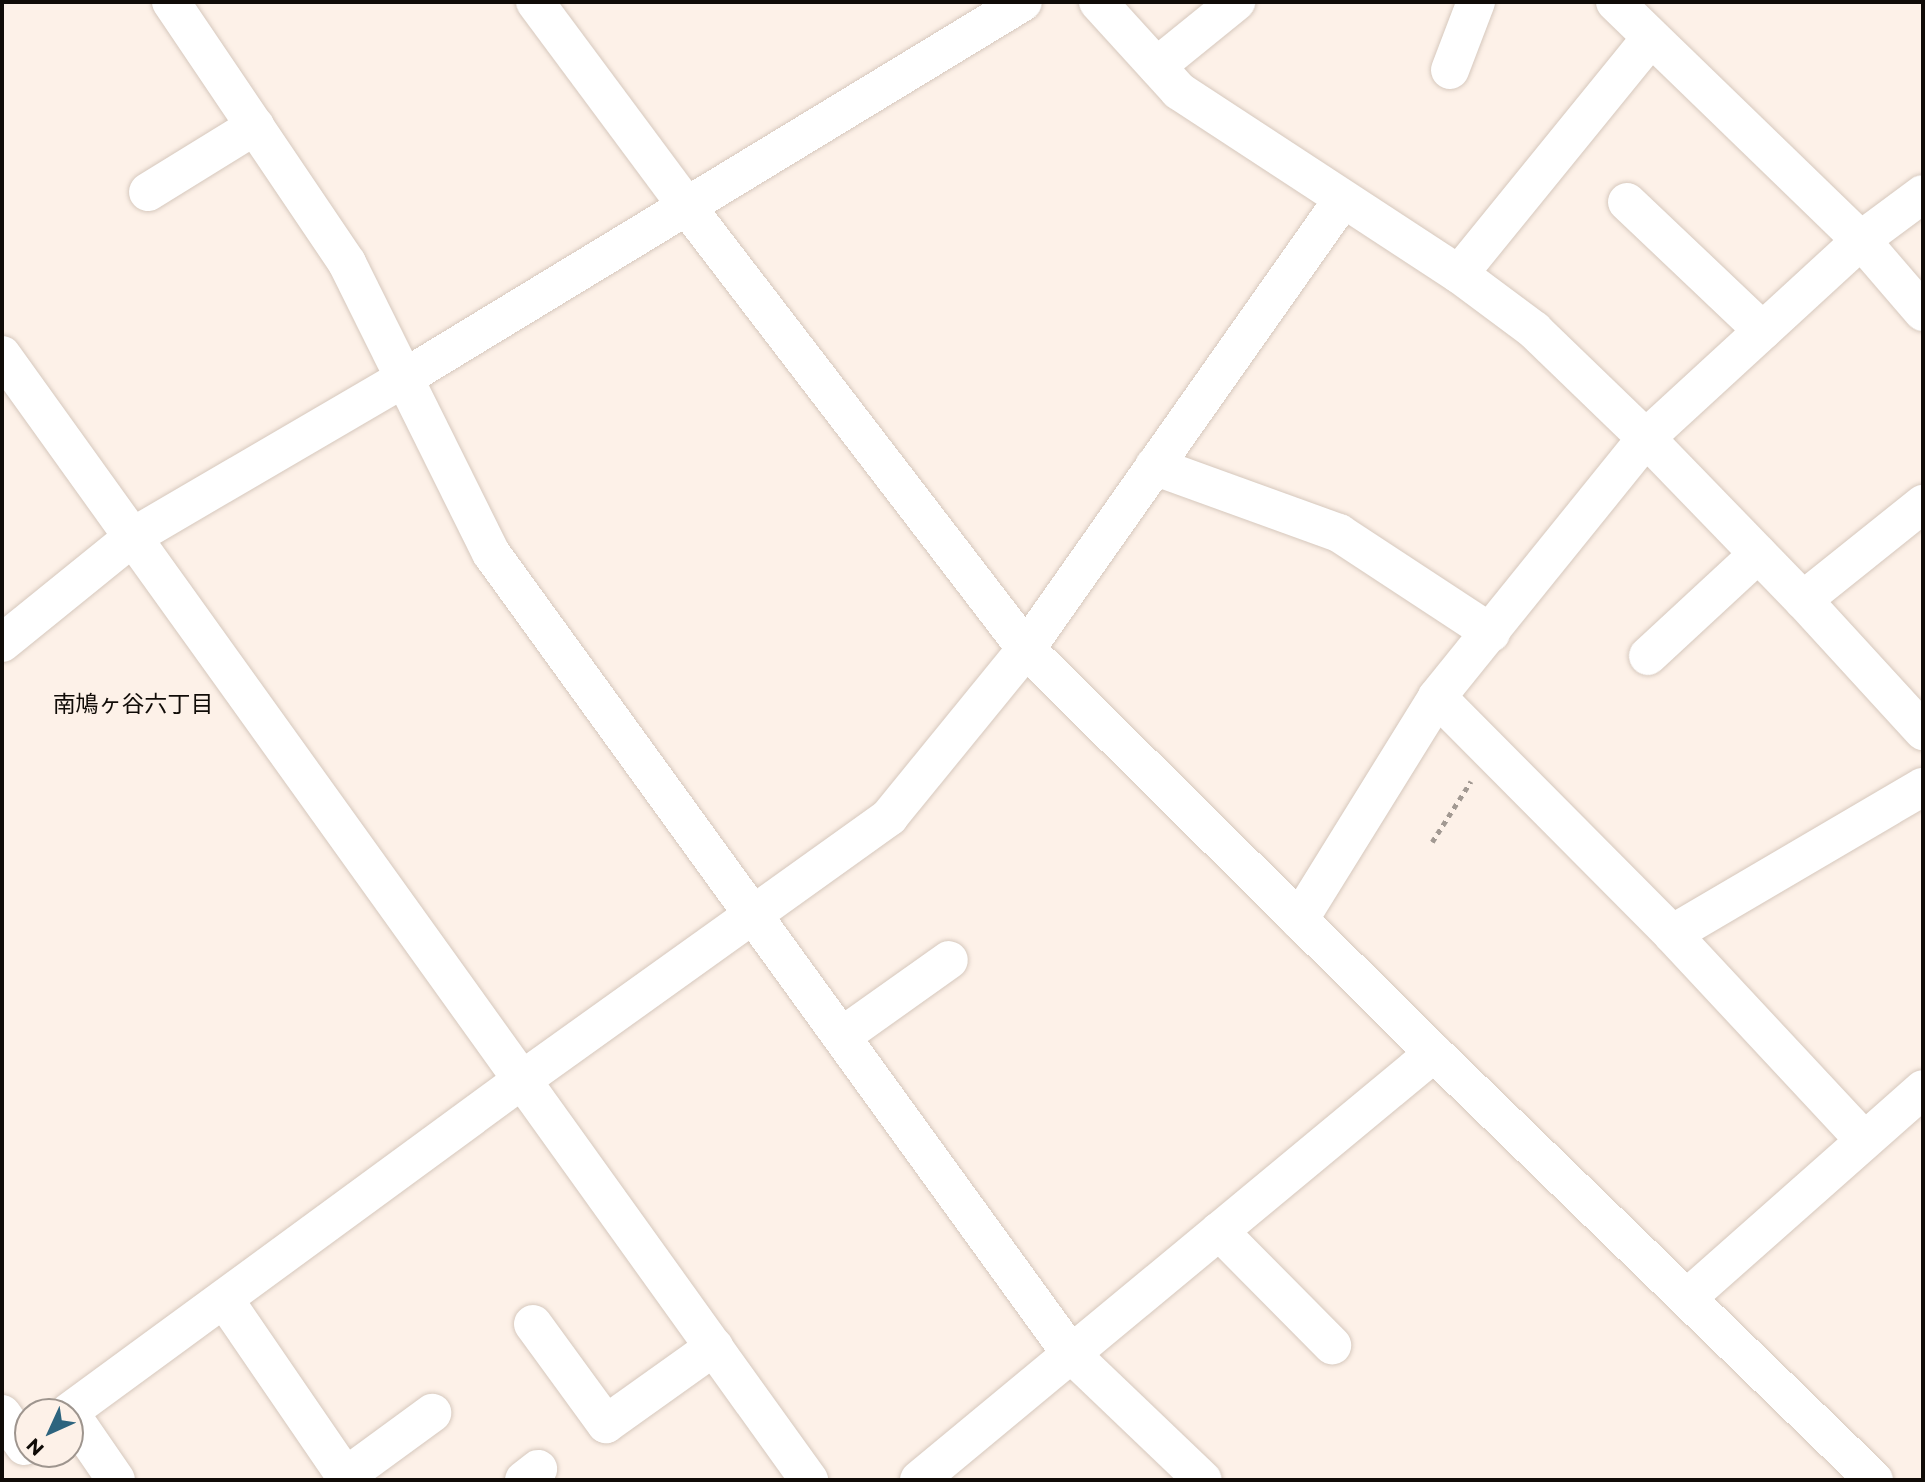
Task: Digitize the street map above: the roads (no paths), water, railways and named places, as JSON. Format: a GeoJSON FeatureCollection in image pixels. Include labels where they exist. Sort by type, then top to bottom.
{"type":"FeatureCollection","features":[{"type":"Feature","properties":{"kind":"street"},"geometry":{"type":"LineString","coordinates":[[171,2],[347,263],[491,553],[1071,1354],[1203,1480]]}},
{"type":"Feature","properties":{"kind":"street"},"geometry":{"type":"LineString","coordinates":[[535,2],[687,207],[1026,649],[1434,1053],[1874,1480]]}},
{"type":"Feature","properties":{"kind":"street"},"geometry":{"type":"LineString","coordinates":[[2,643],[134,536],[404,379],[1023,2]]}},
{"type":"Feature","properties":{"kind":"street"},"geometry":{"type":"LineString","coordinates":[[1098,2],[1179,91],[1459,274],[1534,330],[1646,438],[1923,731]]}},
{"type":"Feature","properties":{"kind":"street"},"geometry":{"type":"LineString","coordinates":[[1157,66],[1236,2]]}},
{"type":"Feature","properties":{"kind":"street"},"geometry":{"type":"LineString","coordinates":[[1450,70],[1476,2]]}},
{"type":"Feature","properties":{"kind":"street"},"geometry":{"type":"LineString","coordinates":[[1615,2],[1861,240],[1923,312]]}},
{"type":"Feature","properties":{"kind":"street"},"geometry":{"type":"LineString","coordinates":[[1459,274],[1651,38]]}},
{"type":"Feature","properties":{"kind":"street"},"geometry":{"type":"LineString","coordinates":[[148,192],[255,126]]}},
{"type":"Feature","properties":{"kind":"street"},"geometry":{"type":"LineString","coordinates":[[1299,920],[1437,698],[1646,438],[1861,240],[1923,194]]}},
{"type":"Feature","properties":{"kind":"street"},"geometry":{"type":"LineString","coordinates":[[84,1401],[522,1080],[889,817],[1026,649],[1343,199]]}},
{"type":"Feature","properties":{"kind":"street"},"geometry":{"type":"LineString","coordinates":[[1627,202],[1763,331]]}},
{"type":"Feature","properties":{"kind":"street"},"geometry":{"type":"LineString","coordinates":[[2,355],[809,1480]]}},
{"type":"Feature","properties":{"kind":"street"},"geometry":{"type":"LineString","coordinates":[[1154,467],[1339,533],[1491,633]]}},
{"type":"Feature","properties":{"kind":"street"},"geometry":{"type":"LineString","coordinates":[[1802,600],[1923,504]]}},
{"type":"Feature","properties":{"kind":"street"},"geometry":{"type":"LineString","coordinates":[[1648,656],[1758,554]]}},
{"type":"Feature","properties":{"kind":"street"},"geometry":{"type":"LineString","coordinates":[[1437,698],[1672,934],[1864,1140]]}},
{"type":"Feature","properties":{"kind":"street"},"geometry":{"type":"LineString","coordinates":[[1672,934],[1923,787]]}},
{"type":"Feature","properties":{"kind":"street"},"geometry":{"type":"LineString","coordinates":[[842,1036],[949,960]]}},
{"type":"Feature","properties":{"kind":"street"},"geometry":{"type":"LineString","coordinates":[[919,1480],[1434,1053]]}},
{"type":"Feature","properties":{"kind":"street"},"geometry":{"type":"LineString","coordinates":[[1687,1298],[1923,1089]]}},
{"type":"Feature","properties":{"kind":"street"},"geometry":{"type":"LineString","coordinates":[[1219,1231],[1332,1345]]}},
{"type":"Feature","properties":{"kind":"street"},"geometry":{"type":"LineString","coordinates":[[223,1299],[342,1477],[432,1413]]}},
{"type":"Feature","properties":{"kind":"street"},"geometry":{"type":"LineString","coordinates":[[533,1324],[606,1424],[714,1347]]}},
{"type":"Feature","properties":{"kind":"street"},"geometry":{"type":"LineString","coordinates":[[2,1414],[14,1441]]}},
{"type":"Feature","properties":{"kind":"street"},"geometry":{"type":"LineString","coordinates":[[84,1434],[116,1480]]}},
{"type":"Feature","properties":{"kind":"district","name":"南鳩ヶ谷六丁目"},"geometry":{"type":"Point","coordinates":[133,704]}}]}
